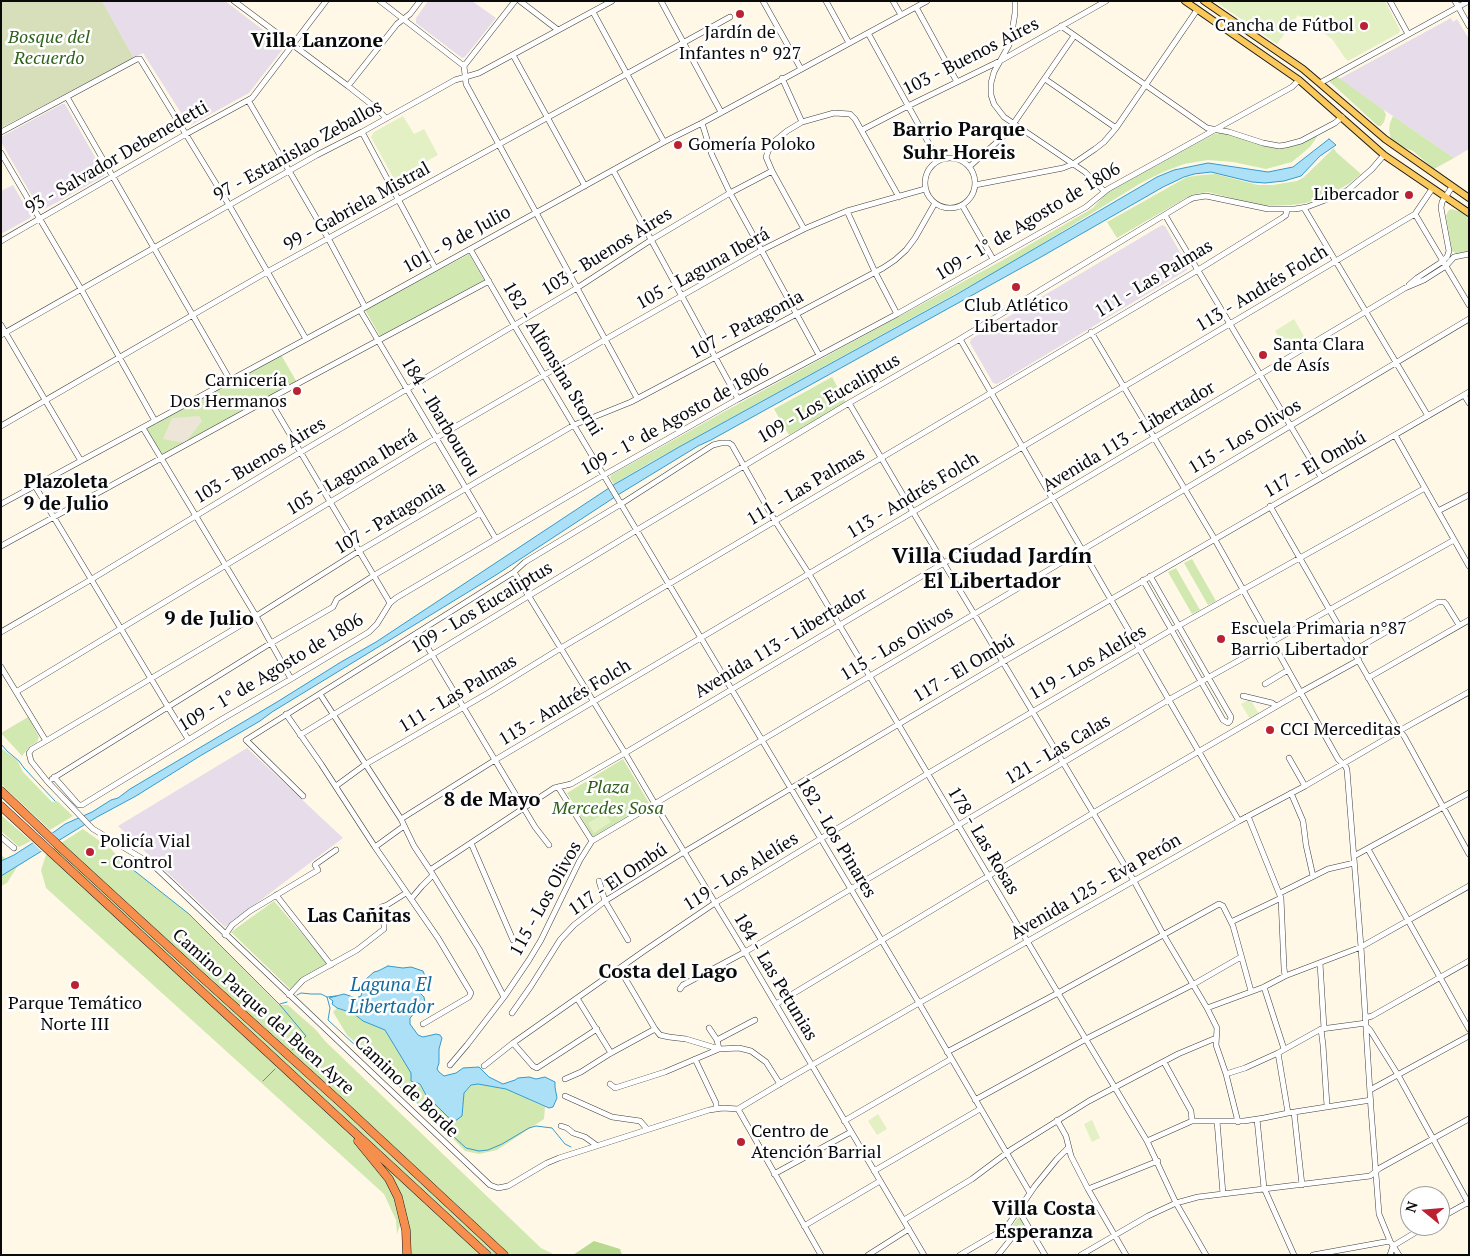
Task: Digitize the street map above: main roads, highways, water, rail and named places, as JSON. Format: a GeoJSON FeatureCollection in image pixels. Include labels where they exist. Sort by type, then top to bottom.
{"type":"FeatureCollection","features":[{"type":"Feature","properties":{"kind":"highway","name":"Camino Parque del Buen Ayre"},"geometry":{"type":"LineString","coordinates":[[1,791],[504,1255]]}},
{"type":"Feature","properties":{"kind":"highway","name":"Camino Parque del Buen Ayre"},"geometry":{"type":"LineString","coordinates":[[1,806],[487,1255]]}},
{"type":"Feature","properties":{"kind":"highway"},"geometry":{"type":"LineString","coordinates":[[343,1121],[395,1190],[405,1222],[407,1255]]}},
{"type":"Feature","properties":{"kind":"main road"},"geometry":{"type":"LineString","coordinates":[[1185,1],[1299,80],[1384,155],[1469,213]]}},
{"type":"Feature","properties":{"kind":"main road"},"geometry":{"type":"LineString","coordinates":[[1204,1],[1288,58],[1320,83],[1384,140],[1469,198]]}},
{"type":"Feature","properties":{"kind":"water"},"geometry":{"type":"Polygon","coordinates":[[[1329,139],[1336,145],[1320,156],[1301,176],[1284,181],[1252,182],[1211,172],[1184,177],[1163,187],[1041,257],[698,446],[621,493],[496,575],[260,721],[1,876],[1,861],[65,824],[118,798],[376,642],[615,484],[959,293],[1157,177],[1174,170],[1208,163],[1268,172],[1293,167],[1329,139]]]}},
{"type":"Feature","properties":{"kind":"water","name":"Laguna El Libertador"},"geometry":{"type":"Polygon","coordinates":[[[388,966],[411,967],[423,971],[425,976],[419,980],[418,986],[425,1003],[410,1018],[410,1024],[418,1035],[423,1037],[436,1034],[442,1038],[437,1069],[439,1072],[444,1076],[456,1073],[463,1068],[479,1067],[489,1077],[503,1084],[518,1078],[529,1077],[536,1079],[545,1077],[555,1082],[557,1098],[553,1107],[549,1108],[506,1089],[478,1084],[471,1085],[464,1093],[462,1116],[455,1121],[448,1117],[426,1095],[420,1084],[411,1081],[411,1073],[385,1030],[363,1021],[353,1013],[337,1008],[329,998],[344,994],[356,998],[361,996],[365,980],[374,972],[388,966]]]}},
{"type":"Feature","properties":{"kind":"waterway"},"geometry":{"type":"LineString","coordinates":[[1,744],[55,801]]}},
{"type":"Feature","properties":{"kind":"waterway"},"geometry":{"type":"LineString","coordinates":[[123,858],[122,861],[189,914],[280,1005],[306,1036],[292,1050]]}},
{"type":"Feature","properties":{"kind":"waterway"},"geometry":{"type":"LineString","coordinates":[[297,995],[301,993],[321,994],[327,997],[330,1008],[328,1020],[466,1148],[479,1151],[488,1150],[536,1126],[552,1128],[565,1144],[571,1147]]}},
{"type":"Feature","properties":{"kind":"waterway"},"geometry":{"type":"LineString","coordinates":[[327,997],[336,996]]}},
{"type":"Feature","properties":{"kind":"waterway"},"geometry":{"type":"LineString","coordinates":[[280,1004],[287,1002]]}},
{"type":"Feature","properties":{"kind":"waterway"},"geometry":{"type":"LineString","coordinates":[[263,1081],[275,1069]]}},
{"type":"Feature","properties":{"kind":"place","name":"Jardín de Infantes nº 927"},"geometry":{"type":"Point","coordinates":[740,14]}},
{"type":"Feature","properties":{"kind":"place","name":"Cancha de Fútbol"},"geometry":{"type":"Point","coordinates":[1364,26]}},
{"type":"Feature","properties":{"kind":"place","name":"Gomería Poloko"},"geometry":{"type":"Point","coordinates":[678,145]}},
{"type":"Feature","properties":{"kind":"place","name":"Libercador"},"geometry":{"type":"Point","coordinates":[1409,195]}},
{"type":"Feature","properties":{"kind":"place","name":"Club Atlético Libertador"},"geometry":{"type":"Point","coordinates":[1016,287]}},
{"type":"Feature","properties":{"kind":"place","name":"Santa Clara de Asís"},"geometry":{"type":"Point","coordinates":[1263,355]}},
{"type":"Feature","properties":{"kind":"place","name":"Carnicería Dos Hermanos"},"geometry":{"type":"Point","coordinates":[297,391]}},
{"type":"Feature","properties":{"kind":"place","name":"Escuela Primaria n°87 Barrio Libertador"},"geometry":{"type":"Point","coordinates":[1221,639]}},
{"type":"Feature","properties":{"kind":"place","name":"CCI Merceditas"},"geometry":{"type":"Point","coordinates":[1270,730]}},
{"type":"Feature","properties":{"kind":"place","name":"Policía Vial - Control"},"geometry":{"type":"Point","coordinates":[90,852]}},
{"type":"Feature","properties":{"kind":"place","name":"Parque Temático Norte III"},"geometry":{"type":"Point","coordinates":[75,985]}},
{"type":"Feature","properties":{"kind":"place","name":"Centro de Atención Barrial"},"geometry":{"type":"Point","coordinates":[741,1142]}},
{"type":"Feature","properties":{"kind":"district","name":"Villa Lanzone"},"geometry":{"type":"Point","coordinates":[317,41]}},
{"type":"Feature","properties":{"kind":"district","name":"Barrio Parque Suhr Horeis"},"geometry":{"type":"Point","coordinates":[959,142]}},
{"type":"Feature","properties":{"kind":"district","name":"Plazoleta 9 de Julio"},"geometry":{"type":"Point","coordinates":[66,494]}},
{"type":"Feature","properties":{"kind":"district","name":"Villa Ciudad Jardín El Libertador"},"geometry":{"type":"Point","coordinates":[992,570]}},
{"type":"Feature","properties":{"kind":"district","name":"9 de Julio"},"geometry":{"type":"Point","coordinates":[209,619]}},
{"type":"Feature","properties":{"kind":"district","name":"8 de Mayo"},"geometry":{"type":"Point","coordinates":[492,800]}},
{"type":"Feature","properties":{"kind":"district","name":"Las Cañitas"},"geometry":{"type":"Point","coordinates":[359,917]}},
{"type":"Feature","properties":{"kind":"district","name":"Costa del Lago"},"geometry":{"type":"Point","coordinates":[668,972]}},
{"type":"Feature","properties":{"kind":"district","name":"Villa Costa Esperanza"},"geometry":{"type":"Point","coordinates":[1044,1220]}},
{"type":"Feature","properties":{"kind":"park label","name":"Bosque del Recuerdo"},"geometry":{"type":"Point","coordinates":[49,48]}},
{"type":"Feature","properties":{"kind":"park label","name":"Plaza Mercedes Sosa"},"geometry":{"type":"Point","coordinates":[608,798]}}]}
